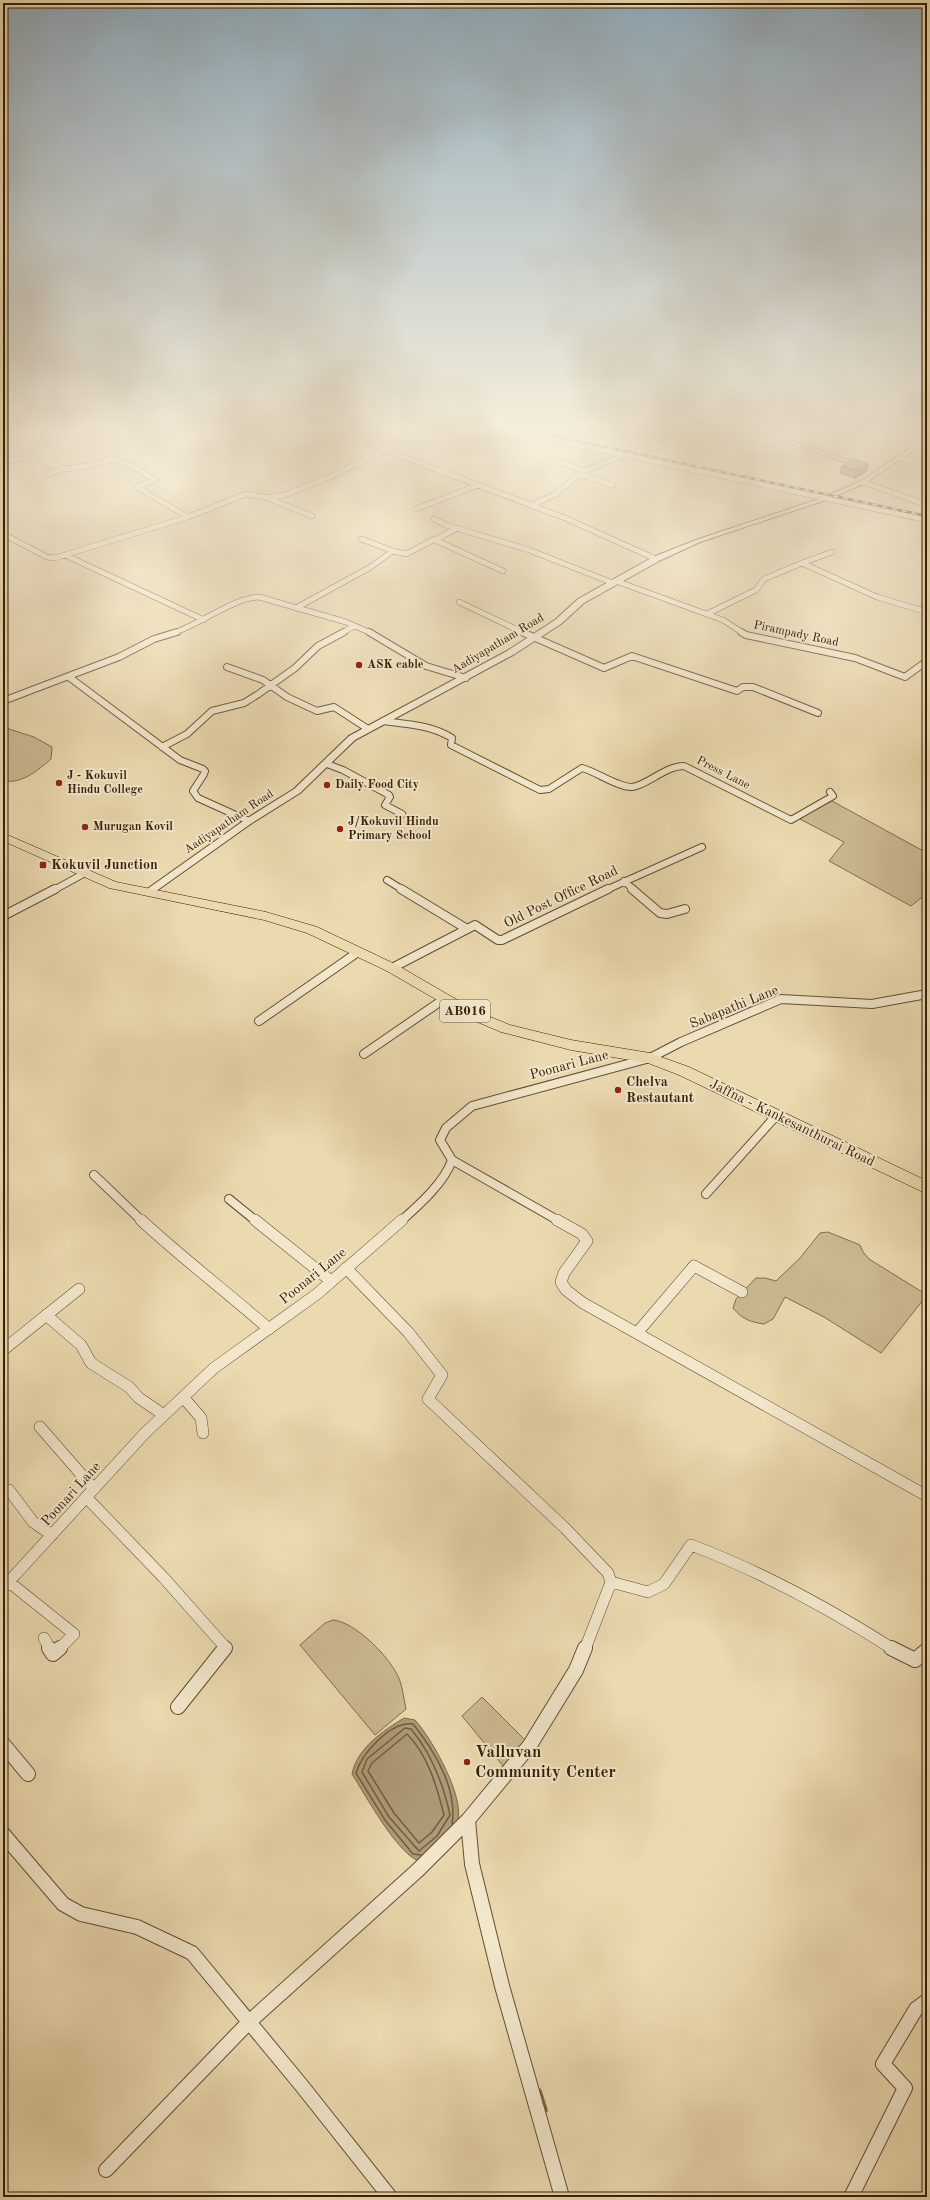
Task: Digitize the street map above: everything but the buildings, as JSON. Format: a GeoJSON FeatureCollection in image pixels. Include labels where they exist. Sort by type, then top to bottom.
{"type":"FeatureCollection","features":[{"type":"Feature","properties":{"kind":"main road","name":"Jaffna - Kankesanthurai Road"},"geometry":{"type":"LineString","coordinates":[[3,837],[113,885],[285,921],[334,939],[392,968],[473,1015],[506,1029],[571,1045],[650,1058],[684,1071],[927,1188]]}},
{"type":"Feature","properties":{"kind":"street"},"geometry":{"type":"LineString","coordinates":[[6,536],[47,557],[55,558],[128,536]]}},
{"type":"Feature","properties":{"kind":"street"},"geometry":{"type":"LineString","coordinates":[[361,539],[393,551],[406,554],[442,536]]}},
{"type":"Feature","properties":{"kind":"street","name":"Pirampady Road"},"geometry":{"type":"LineString","coordinates":[[482,536],[529,550],[708,614],[723,620],[746,636],[855,658],[905,677],[927,661]]}},
{"type":"Feature","properties":{"kind":"street"},"geometry":{"type":"LineString","coordinates":[[604,536],[656,559]]}},
{"type":"Feature","properties":{"kind":"street","name":"Aadiyapatham Road"},"geometry":{"type":"LineString","coordinates":[[148,892],[249,821],[297,791],[328,764],[341,748],[368,729],[466,678],[535,638],[558,622],[581,601],[656,559],[714,536]]}},
{"type":"Feature","properties":{"kind":"street"},"geometry":{"type":"LineString","coordinates":[[435,539],[436,541],[503,571]]}},
{"type":"Feature","properties":{"kind":"street"},"geometry":{"type":"LineString","coordinates":[[296,608],[363,571],[393,551]]}},
{"type":"Feature","properties":{"kind":"street"},"geometry":{"type":"LineString","coordinates":[[708,614],[756,590],[764,579],[832,552]]}},
{"type":"Feature","properties":{"kind":"street"},"geometry":{"type":"LineString","coordinates":[[65,555],[204,620]]}},
{"type":"Feature","properties":{"kind":"street"},"geometry":{"type":"LineString","coordinates":[[802,563],[877,597],[927,612]]}},
{"type":"Feature","properties":{"kind":"street"},"geometry":{"type":"LineString","coordinates":[[3,701],[119,657],[154,639],[179,631],[204,620],[248,597],[259,597],[354,626],[376,635],[426,666],[466,678]]}},
{"type":"Feature","properties":{"kind":"street"},"geometry":{"type":"LineString","coordinates":[[459,602],[488,618],[604,668],[610,668],[628,656],[632,656],[737,691],[743,687],[753,687],[818,713]]}},
{"type":"Feature","properties":{"kind":"street"},"geometry":{"type":"LineString","coordinates":[[162,747],[187,734],[198,722],[212,711],[244,703],[295,668],[318,646],[354,626]]}},
{"type":"Feature","properties":{"kind":"street"},"geometry":{"type":"LineString","coordinates":[[226,667],[263,680],[287,697],[317,711],[334,707],[368,729]]}},
{"type":"Feature","properties":{"kind":"street"},"geometry":{"type":"LineString","coordinates":[[69,677],[92,692],[146,736],[180,760],[205,771],[193,788],[193,791],[198,798],[249,821]]}},
{"type":"Feature","properties":{"kind":"street","name":"Press Lane"},"geometry":{"type":"LineString","coordinates":[[383,721],[424,727],[444,733],[452,738],[451,745],[540,790],[549,789],[582,768],[586,768],[622,785],[632,787],[676,766],[684,766],[791,820],[833,796],[830,792]]}},
{"type":"Feature","properties":{"kind":"street"},"geometry":{"type":"LineString","coordinates":[[328,764],[344,770],[389,795],[390,798],[386,805],[402,814]]}},
{"type":"Feature","properties":{"kind":"street","name":"Old Post Office Road"},"geometry":{"type":"LineString","coordinates":[[467,929],[475,925],[479,926],[498,940],[502,940],[624,881],[702,847]]}},
{"type":"Feature","properties":{"kind":"street"},"geometry":{"type":"LineString","coordinates":[[3,916],[85,873]]}},
{"type":"Feature","properties":{"kind":"street"},"geometry":{"type":"LineString","coordinates":[[387,880],[467,929]]}},
{"type":"Feature","properties":{"kind":"street"},"geometry":{"type":"LineString","coordinates":[[624,881],[660,913],[667,914],[685,909]]}},
{"type":"Feature","properties":{"kind":"street"},"geometry":{"type":"LineString","coordinates":[[392,968],[467,929]]}},
{"type":"Feature","properties":{"kind":"street"},"geometry":{"type":"LineString","coordinates":[[259,1021],[358,952]]}},
{"type":"Feature","properties":{"kind":"street","name":"Sabapathi Lane"},"geometry":{"type":"LineString","coordinates":[[650,1058],[681,1042],[781,999],[826,1000],[872,1004],[927,994]]}},
{"type":"Feature","properties":{"kind":"street"},"geometry":{"type":"LineString","coordinates":[[364,1054],[444,999]]}},
{"type":"Feature","properties":{"kind":"street","name":"Poonari Lane"},"geometry":{"type":"LineString","coordinates":[[6,1585],[145,1433],[214,1368],[316,1294],[418,1206],[449,1170],[452,1160],[440,1140],[446,1128],[472,1106],[650,1058]]}},
{"type":"Feature","properties":{"kind":"street"},"geometry":{"type":"LineString","coordinates":[[706,1194],[776,1116]]}},
{"type":"Feature","properties":{"kind":"street"},"geometry":{"type":"LineString","coordinates":[[452,1160],[582,1234],[587,1241],[564,1273],[561,1282],[566,1290],[583,1303],[927,1496]]}},
{"type":"Feature","properties":{"kind":"street"},"geometry":{"type":"LineString","coordinates":[[94,1175],[171,1248],[208,1276],[269,1329]]}},
{"type":"Feature","properties":{"kind":"street"},"geometry":{"type":"LineString","coordinates":[[229,1199],[331,1281]]}},
{"type":"Feature","properties":{"kind":"street"},"geometry":{"type":"LineString","coordinates":[[637,1333],[694,1266],[742,1292]]}},
{"type":"Feature","properties":{"kind":"street"},"geometry":{"type":"LineString","coordinates":[[106,2170],[249,2022],[418,1870],[468,1820],[530,1745],[576,1670],[611,1582],[608,1573],[565,1528],[428,1399],[428,1395],[442,1380],[442,1375],[408,1332],[346,1268]]}},
{"type":"Feature","properties":{"kind":"street"},"geometry":{"type":"LineString","coordinates":[[3,1350],[79,1289]]}},
{"type":"Feature","properties":{"kind":"street"},"geometry":{"type":"LineString","coordinates":[[46,1315],[81,1345],[91,1363],[129,1387],[139,1398],[164,1415]]}},
{"type":"Feature","properties":{"kind":"street"},"geometry":{"type":"LineString","coordinates":[[183,1397],[200,1418],[203,1433]]}},
{"type":"Feature","properties":{"kind":"street"},"geometry":{"type":"LineString","coordinates":[[40,1427],[90,1493],[225,1647],[178,1707]]}},
{"type":"Feature","properties":{"kind":"street"},"geometry":{"type":"LineString","coordinates":[[8,1490],[23,1512],[45,1532],[52,1535]]}},
{"type":"Feature","properties":{"kind":"street"},"geometry":{"type":"LineString","coordinates":[[611,1582],[648,1592],[664,1584],[691,1545],[724,1556],[850,1622],[895,1650],[915,1660],[927,1650]]}},
{"type":"Feature","properties":{"kind":"street"},"geometry":{"type":"LineString","coordinates":[[6,1585],[74,1634],[53,1654],[44,1638]]}},
{"type":"Feature","properties":{"kind":"street"},"geometry":{"type":"LineString","coordinates":[[3,1744],[28,1774]]}},
{"type":"Feature","properties":{"kind":"street"},"geometry":{"type":"LineString","coordinates":[[468,1820],[472,1864],[500,1978],[562,2197]]}},
{"type":"Feature","properties":{"kind":"street"},"geometry":{"type":"LineString","coordinates":[[3,1834],[64,1904],[81,1914],[137,1927],[192,1954],[249,2022],[390,2197]]}},
{"type":"Feature","properties":{"kind":"street"},"geometry":{"type":"LineString","coordinates":[[851,2197],[905,2088],[883,2064],[916,2009],[927,2002]]}},
{"type":"Feature","properties":{"kind":"shaded area"},"geometry":{"type":"Polygon","coordinates":[[[3,727],[34,737],[52,747],[51,759],[35,772],[23,779],[17,781],[3,781],[3,727]]]}},
{"type":"Feature","properties":{"kind":"shaded area"},"geometry":{"type":"Polygon","coordinates":[[[832,801],[927,853],[927,893],[911,906],[829,861],[844,842],[796,817],[832,801]]]}},
{"type":"Feature","properties":{"kind":"shaded area"},"geometry":{"type":"Polygon","coordinates":[[[828,1232],[860,1245],[863,1252],[869,1259],[927,1295],[881,1353],[824,1317],[785,1297],[773,1319],[764,1324],[747,1319],[733,1308],[736,1299],[756,1278],[765,1278],[776,1281],[800,1258],[820,1233],[828,1232]]]}},
{"type":"Feature","properties":{"kind":"shaded area"},"geometry":{"type":"Polygon","coordinates":[[[333,1620],[342,1622],[352,1627],[372,1643],[390,1663],[400,1681],[406,1709],[375,1735],[300,1645],[325,1623],[333,1620]]]}},
{"type":"Feature","properties":{"kind":"shaded area"},"geometry":{"type":"Polygon","coordinates":[[[482,1697],[530,1745],[509,1773],[462,1716],[482,1697]]]}},
{"type":"Feature","properties":{"kind":"water"},"geometry":{"type":"Polygon","coordinates":[[[404,1718],[415,1720],[430,1740],[453,1787],[459,1815],[453,1830],[418,1861],[400,1846],[382,1822],[352,1774],[359,1756],[365,1748],[372,1741],[404,1718]]]}},
{"type":"Feature","properties":{"kind":"waterway"},"geometry":{"type":"LineString","coordinates":[[539,2091],[545,2110]]}},
{"type":"Feature","properties":{"kind":"place","name":"ASK cable"},"geometry":{"type":"Point","coordinates":[359,665]}},
{"type":"Feature","properties":{"kind":"place","name":"J - Kokuvil Hindu College"},"geometry":{"type":"Point","coordinates":[59,783]}},
{"type":"Feature","properties":{"kind":"place","name":"Daily Food City"},"geometry":{"type":"Point","coordinates":[327,785]}},
{"type":"Feature","properties":{"kind":"place","name":"Murugan Kovil"},"geometry":{"type":"Point","coordinates":[85,827]}},
{"type":"Feature","properties":{"kind":"place","name":"J/Kokuvil Hindu Primary School"},"geometry":{"type":"Point","coordinates":[340,829]}},
{"type":"Feature","properties":{"kind":"place","name":"Kokuvil Junction"},"geometry":{"type":"Point","coordinates":[43,865]}},
{"type":"Feature","properties":{"kind":"place","name":"Chelva Restautant"},"geometry":{"type":"Point","coordinates":[618,1090]}},
{"type":"Feature","properties":{"kind":"place","name":"Valluvan Community Center"},"geometry":{"type":"Point","coordinates":[467,1762]}}]}
